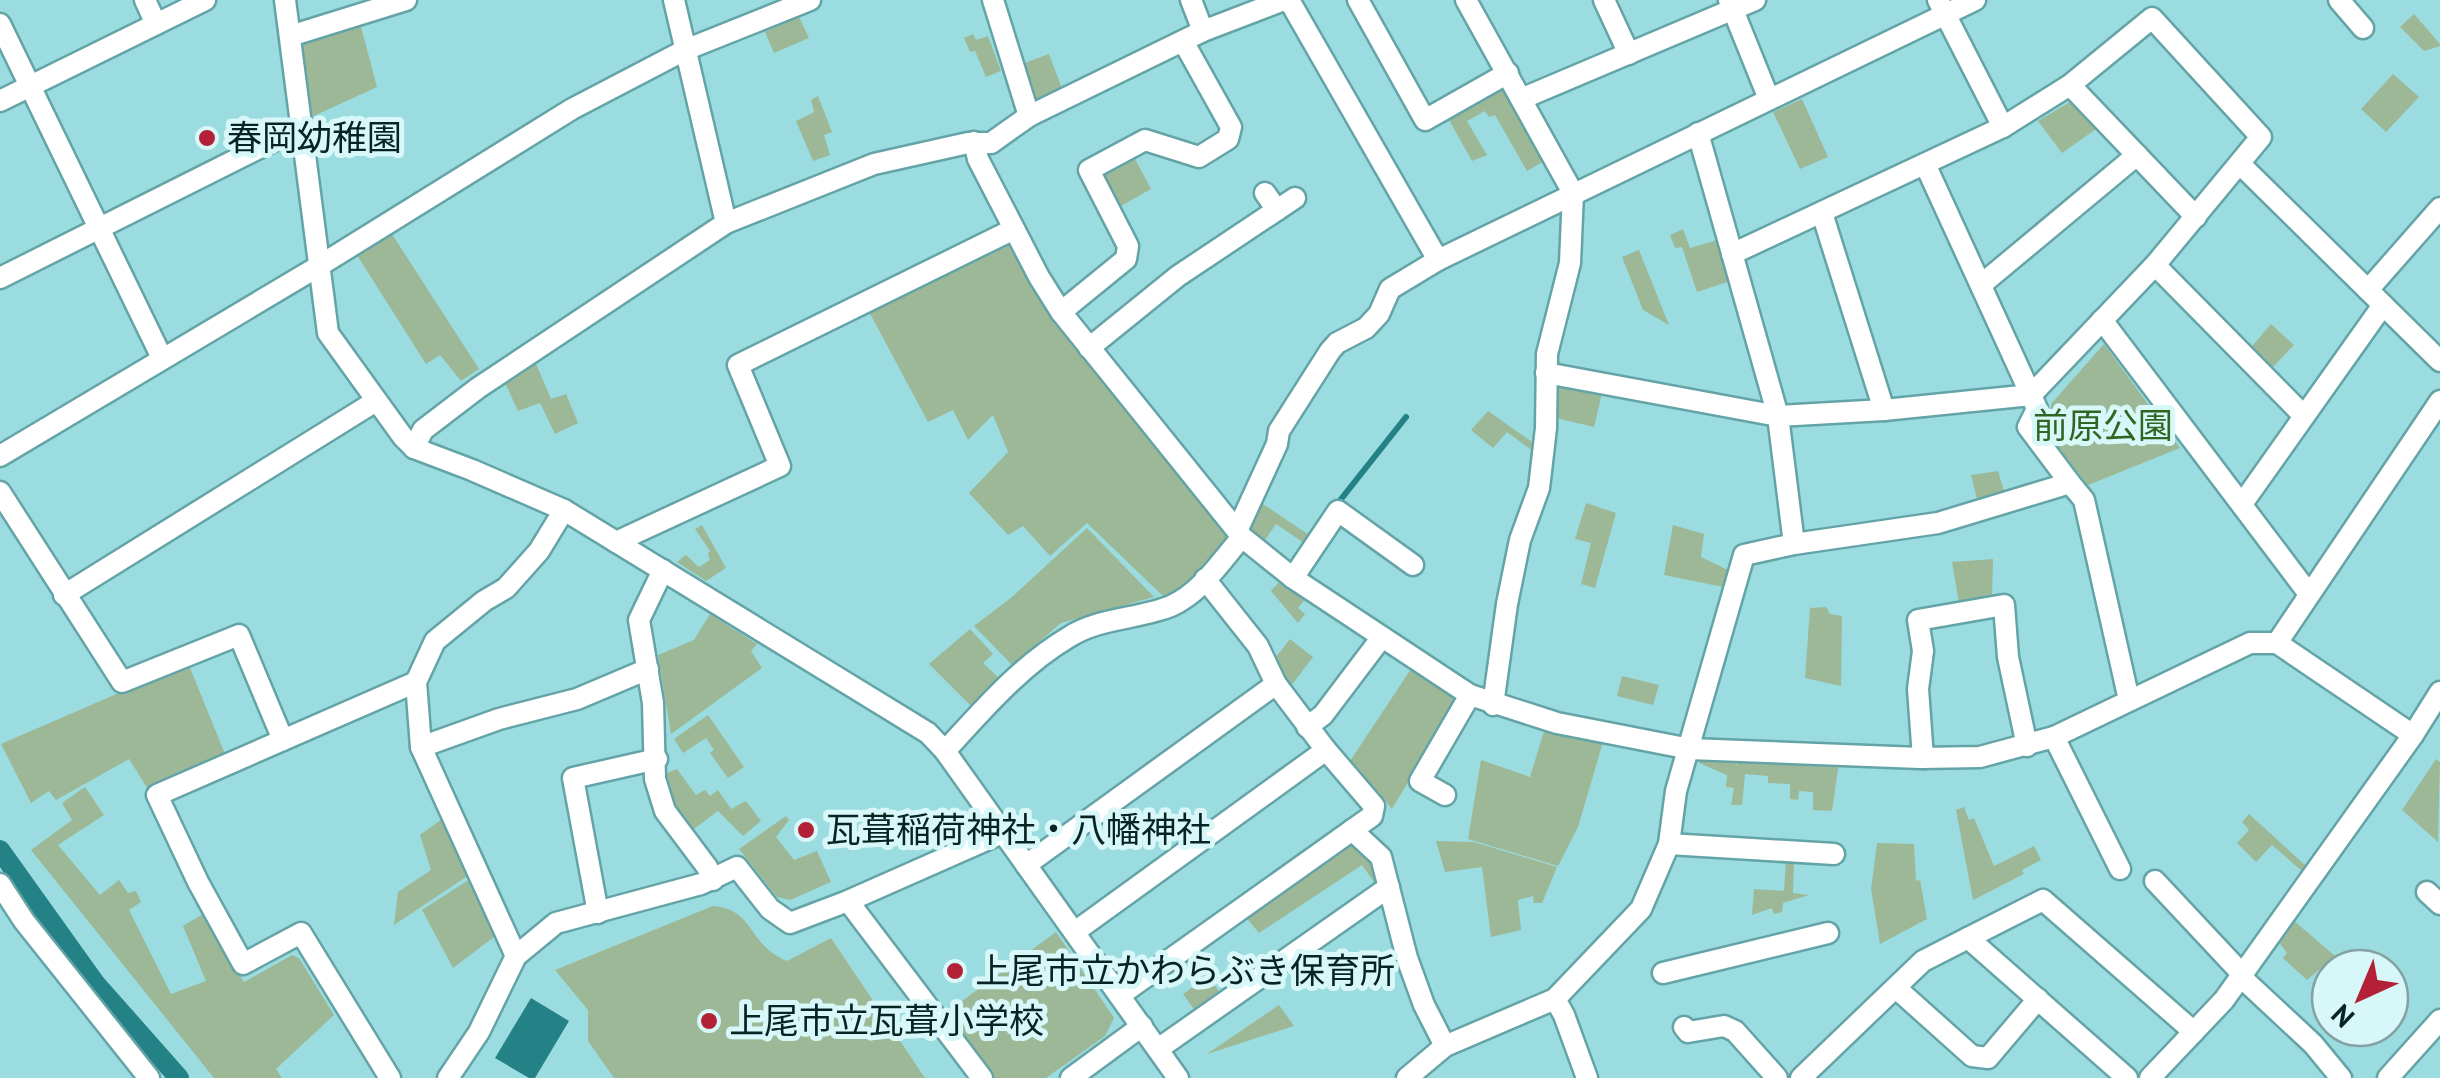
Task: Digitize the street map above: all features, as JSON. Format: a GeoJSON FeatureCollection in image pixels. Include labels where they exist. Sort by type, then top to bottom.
{"type":"FeatureCollection","features":[{"type":"Feature","properties":{"kind":"street"},"geometry":{"type":"LineString","coordinates":[[145,0],[156,24]]}},
{"type":"Feature","properties":{"kind":"street"},"geometry":{"type":"LineString","coordinates":[[0,101],[205,0]]}},
{"type":"Feature","properties":{"kind":"street"},"geometry":{"type":"LineString","coordinates":[[284,0],[328,333],[414,448],[564,510],[928,733],[1076,931],[1178,1078]]}},
{"type":"Feature","properties":{"kind":"street"},"geometry":{"type":"LineString","coordinates":[[290,36],[406,0]]}},
{"type":"Feature","properties":{"kind":"street"},"geometry":{"type":"LineString","coordinates":[[674,0],[726,223]]}},
{"type":"Feature","properties":{"kind":"street"},"geometry":{"type":"LineString","coordinates":[[0,456],[319,266],[572,109],[685,50],[810,0]]}},
{"type":"Feature","properties":{"kind":"street"},"geometry":{"type":"LineString","coordinates":[[992,0],[1030,116]]}},
{"type":"Feature","properties":{"kind":"street"},"geometry":{"type":"LineString","coordinates":[[1191,0],[1204,30]]}},
{"type":"Feature","properties":{"kind":"street"},"geometry":{"type":"LineString","coordinates":[[414,448],[423,430],[478,388],[726,223],[874,164],[974,142],[990,143],[1030,116],[1204,30],[1286,0],[1438,260]]}},
{"type":"Feature","properties":{"kind":"street"},"geometry":{"type":"LineString","coordinates":[[1358,0],[1425,120],[1508,73]]}},
{"type":"Feature","properties":{"kind":"street"},"geometry":{"type":"LineString","coordinates":[[1466,0],[1573,193],[1570,263],[1547,354],[1540,488],[1520,540],[1493,704]]}},
{"type":"Feature","properties":{"kind":"street"},"geometry":{"type":"LineString","coordinates":[[1604,0],[1629,54]]}},
{"type":"Feature","properties":{"kind":"street"},"geometry":{"type":"LineString","coordinates":[[1522,99],[1629,54],[1730,5],[1755,0]]}},
{"type":"Feature","properties":{"kind":"street"},"geometry":{"type":"LineString","coordinates":[[945,751],[1010,682],[1072,634],[1172,605],[1198,589],[1240,534],[1278,444],[1279,431],[1330,351],[1336,343],[1366,328],[1379,314],[1390,289],[1438,260],[1769,99],[1941,8],[1975,0]]}},
{"type":"Feature","properties":{"kind":"street"},"geometry":{"type":"LineString","coordinates":[[2340,0],[2363,28]]}},
{"type":"Feature","properties":{"kind":"street"},"geometry":{"type":"LineString","coordinates":[[1730,5],[1769,99]]}},
{"type":"Feature","properties":{"kind":"street"},"geometry":{"type":"LineString","coordinates":[[1941,8],[2003,126]]}},
{"type":"Feature","properties":{"kind":"street"},"geometry":{"type":"LineString","coordinates":[[1546,373],[1778,416],[2031,396],[2154,264],[2261,137],[2152,18],[2070,85],[2003,126],[1732,254]]}},
{"type":"Feature","properties":{"kind":"street"},"geometry":{"type":"LineString","coordinates":[[0,24],[162,358]]}},
{"type":"Feature","properties":{"kind":"street"},"geometry":{"type":"LineString","coordinates":[[1060,312],[1126,259],[1128,246],[1089,170],[1145,140],[1199,157],[1228,139],[1231,126],[1182,41]]}},
{"type":"Feature","properties":{"kind":"street"},"geometry":{"type":"LineString","coordinates":[[2070,85],[2196,216]]}},
{"type":"Feature","properties":{"kind":"street"},"geometry":{"type":"LineString","coordinates":[[0,278],[301,128]]}},
{"type":"Feature","properties":{"kind":"street"},"geometry":{"type":"LineString","coordinates":[[1698,133],[1778,416],[1794,544]]}},
{"type":"Feature","properties":{"kind":"street"},"geometry":{"type":"LineString","coordinates":[[974,142],[978,159],[1060,312],[1240,534],[1293,578],[1470,695],[1557,724],[1690,749],[1980,757],[2054,737],[2250,644],[2277,643],[2413,735]]}},
{"type":"Feature","properties":{"kind":"street"},"geometry":{"type":"LineString","coordinates":[[1982,284],[2137,155]]}},
{"type":"Feature","properties":{"kind":"street"},"geometry":{"type":"LineString","coordinates":[[1925,164],[2031,396],[2036,409],[2028,427],[2084,500],[2128,700]]}},
{"type":"Feature","properties":{"kind":"street"},"geometry":{"type":"LineString","coordinates":[[2240,165],[2440,361]]}},
{"type":"Feature","properties":{"kind":"street"},"geometry":{"type":"LineString","coordinates":[[1089,348],[1271,201],[1295,198]]}},
{"type":"Feature","properties":{"kind":"street"},"geometry":{"type":"LineString","coordinates":[[2242,504],[2304,416],[2376,297],[2440,208]]}},
{"type":"Feature","properties":{"kind":"street"},"geometry":{"type":"LineString","coordinates":[[1822,213],[1884,410]]}},
{"type":"Feature","properties":{"kind":"street"},"geometry":{"type":"LineString","coordinates":[[616,542],[780,466],[738,365],[1014,228]]}},
{"type":"Feature","properties":{"kind":"street"},"geometry":{"type":"LineString","coordinates":[[2154,264],[2304,416]]}},
{"type":"Feature","properties":{"kind":"street"},"geometry":{"type":"LineString","coordinates":[[2102,320],[2310,594]]}},
{"type":"Feature","properties":{"kind":"street"},"geometry":{"type":"LineString","coordinates":[[2277,643],[2440,400]]}},
{"type":"Feature","properties":{"kind":"street"},"geometry":{"type":"LineString","coordinates":[[64,595],[376,401]]}},
{"type":"Feature","properties":{"kind":"street"},"geometry":{"type":"LineString","coordinates":[[1407,1078],[1445,1046],[1555,999],[1641,909],[1669,844],[1676,791],[1744,555],[1938,523],[2070,483]]}},
{"type":"Feature","properties":{"kind":"street"},"geometry":{"type":"LineString","coordinates":[[0,492],[122,682],[239,636],[283,740]]}},
{"type":"Feature","properties":{"kind":"street"},"geometry":{"type":"LineString","coordinates":[[516,956],[421,747],[416,682],[436,641],[506,588],[539,551],[564,510]]}},
{"type":"Feature","properties":{"kind":"street"},"geometry":{"type":"LineString","coordinates":[[1293,578],[1338,510],[1414,564]]}},
{"type":"Feature","properties":{"kind":"street"},"geometry":{"type":"LineString","coordinates":[[663,570],[639,620],[648,669],[655,779],[665,811],[707,866],[713,880]]}},
{"type":"Feature","properties":{"kind":"street"},"geometry":{"type":"LineString","coordinates":[[1120,994],[1372,816],[1374,806],[1307,727],[1276,684],[1258,646],[1205,579]]}},
{"type":"Feature","properties":{"kind":"street"},"geometry":{"type":"LineString","coordinates":[[1923,758],[1918,690],[1923,651],[1918,620],[2004,605],[2008,656],[2027,746]]}},
{"type":"Feature","properties":{"kind":"street"},"geometry":{"type":"LineString","coordinates":[[1307,727],[1323,716],[1382,637]]}},
{"type":"Feature","properties":{"kind":"street"},"geometry":{"type":"LineString","coordinates":[[421,747],[499,719],[578,699],[648,669]]}},
{"type":"Feature","properties":{"kind":"street"},"geometry":{"type":"LineString","coordinates":[[390,1078],[301,933],[244,964],[198,882],[158,795],[416,682]]}},
{"type":"Feature","properties":{"kind":"street"},"geometry":{"type":"LineString","coordinates":[[1026,865],[1276,684]]}},
{"type":"Feature","properties":{"kind":"street"},"geometry":{"type":"LineString","coordinates":[[2150,1078],[2242,976],[2440,692]]}},
{"type":"Feature","properties":{"kind":"street"},"geometry":{"type":"LineString","coordinates":[[1444,795],[1420,781],[1470,695]]}},
{"type":"Feature","properties":{"kind":"street"},"geometry":{"type":"LineString","coordinates":[[2054,737],[2120,869]]}},
{"type":"Feature","properties":{"kind":"street"},"geometry":{"type":"LineString","coordinates":[[1076,931],[1326,750]]}},
{"type":"Feature","properties":{"kind":"street"},"geometry":{"type":"LineString","coordinates":[[598,913],[574,778],[656,759]]}},
{"type":"Feature","properties":{"kind":"street"},"geometry":{"type":"LineString","coordinates":[[1352,830],[1381,858],[1406,958],[1445,1046]]}},
{"type":"Feature","properties":{"kind":"street"},"geometry":{"type":"LineString","coordinates":[[448,1078],[478,1032],[516,956],[556,923],[713,880],[737,866],[770,909],[790,922],[848,901],[1002,832]]}},
{"type":"Feature","properties":{"kind":"street"},"geometry":{"type":"LineString","coordinates":[[1669,844],[1834,854]]}},
{"type":"Feature","properties":{"kind":"street"},"geometry":{"type":"LineString","coordinates":[[2155,881],[2341,1078]]}},
{"type":"Feature","properties":{"kind":"street"},"geometry":{"type":"LineString","coordinates":[[0,884],[47,951],[149,1078]]}},
{"type":"Feature","properties":{"kind":"street"},"geometry":{"type":"LineString","coordinates":[[1158,1049],[1389,887]]}},
{"type":"Feature","properties":{"kind":"street"},"geometry":{"type":"LineString","coordinates":[[1801,1078],[1924,960],[2043,900],[2194,1032]]}},
{"type":"Feature","properties":{"kind":"street"},"geometry":{"type":"LineString","coordinates":[[848,901],[982,1078]]}},
{"type":"Feature","properties":{"kind":"street"},"geometry":{"type":"LineString","coordinates":[[1663,973],[1828,933]]}},
{"type":"Feature","properties":{"kind":"street"},"geometry":{"type":"LineString","coordinates":[[1968,938],[2126,1078]]}},
{"type":"Feature","properties":{"kind":"street"},"geometry":{"type":"LineString","coordinates":[[1896,988],[1972,1056],[1988,1058],[2038,1000]]}},
{"type":"Feature","properties":{"kind":"street"},"geometry":{"type":"LineString","coordinates":[[1555,999],[1587,1078]]}},
{"type":"Feature","properties":{"kind":"street"},"geometry":{"type":"LineString","coordinates":[[2388,1078],[2440,1020]]}},
{"type":"Feature","properties":{"kind":"street"},"geometry":{"type":"LineString","coordinates":[[1071,1078],[1142,1026]]}},
{"type":"Feature","properties":{"kind":"street"},"geometry":{"type":"LineString","coordinates":[[1684,1028],[1688,1032],[1724,1026],[1735,1031],[1776,1078]]}},
{"type":"Feature","properties":{"kind":"green space"},"geometry":{"type":"Polygon","coordinates":[[[2414,14],[2440,46],[2424,51],[2400,27],[2414,14]]]}},
{"type":"Feature","properties":{"kind":"green space"},"geometry":{"type":"Polygon","coordinates":[[[799,17],[809,38],[774,53],[765,32],[799,17]]]}},
{"type":"Feature","properties":{"kind":"green space"},"geometry":{"type":"Polygon","coordinates":[[[360,23],[377,87],[305,120],[299,41],[360,23]]]}},
{"type":"Feature","properties":{"kind":"green space"},"geometry":{"type":"Polygon","coordinates":[[[973,34],[976,40],[988,36],[1001,71],[986,77],[975,51],[970,52],[964,38],[973,34]]]}},
{"type":"Feature","properties":{"kind":"green space"},"geometry":{"type":"Polygon","coordinates":[[[1049,54],[1063,91],[1041,102],[1032,98],[1019,65],[1049,54]]]}},
{"type":"Feature","properties":{"kind":"green space"},"geometry":{"type":"Polygon","coordinates":[[[2393,74],[2419,97],[2386,132],[2361,109],[2393,74]]]}},
{"type":"Feature","properties":{"kind":"green space"},"geometry":{"type":"Polygon","coordinates":[[[1505,85],[1546,160],[1527,171],[1495,115],[1489,117],[1485,111],[1467,121],[1487,155],[1472,161],[1448,118],[1505,85]]]}},
{"type":"Feature","properties":{"kind":"green space"},"geometry":{"type":"Polygon","coordinates":[[[818,96],[832,132],[824,135],[830,155],[813,161],[796,121],[814,112],[811,100],[818,96]]]}},
{"type":"Feature","properties":{"kind":"green space"},"geometry":{"type":"Polygon","coordinates":[[[1802,99],[1828,157],[1800,169],[1773,112],[1802,99]]]}},
{"type":"Feature","properties":{"kind":"green space"},"geometry":{"type":"Polygon","coordinates":[[[2070,102],[2096,129],[2062,153],[2038,121],[2070,102]]]}},
{"type":"Feature","properties":{"kind":"green space"},"geometry":{"type":"Polygon","coordinates":[[[1134,157],[1151,189],[1119,207],[1104,180],[1107,172],[1134,157]]]}},
{"type":"Feature","properties":{"kind":"green space"},"geometry":{"type":"Polygon","coordinates":[[[1683,229],[1690,248],[1717,240],[1730,281],[1697,292],[1682,247],[1675,248],[1670,235],[1683,229]]]}},
{"type":"Feature","properties":{"kind":"green space"},"geometry":{"type":"Polygon","coordinates":[[[390,231],[479,369],[461,381],[440,355],[426,364],[355,252],[390,231]]]}},
{"type":"Feature","properties":{"kind":"green space"},"geometry":{"type":"Polygon","coordinates":[[[1011,238],[1230,533],[1229,541],[1186,585],[1166,599],[1087,523],[1050,556],[1023,526],[1008,535],[969,493],[1008,452],[993,415],[968,440],[953,410],[928,422],[866,306],[1011,238]]]}},
{"type":"Feature","properties":{"kind":"green space"},"geometry":{"type":"Polygon","coordinates":[[[1639,250],[1669,325],[1643,310],[1622,257],[1639,250]]]}},
{"type":"Feature","properties":{"kind":"green space"},"geometry":{"type":"Polygon","coordinates":[[[2271,324],[2294,345],[2269,371],[2248,351],[2271,324]]]}},
{"type":"Feature","properties":{"kind":"green space","name":"前原公園"},"geometry":{"type":"Polygon","coordinates":[[[2104,344],[2180,448],[2088,485],[2042,428],[2051,417],[2051,404],[2104,344]]]}},
{"type":"Feature","properties":{"kind":"green space"},"geometry":{"type":"Polygon","coordinates":[[[534,359],[551,399],[566,394],[578,423],[555,434],[540,403],[518,411],[502,376],[534,359]]]}},
{"type":"Feature","properties":{"kind":"green space"},"geometry":{"type":"Polygon","coordinates":[[[1557,385],[1602,393],[1594,427],[1556,418],[1557,385]]]}},
{"type":"Feature","properties":{"kind":"green space"},"geometry":{"type":"Polygon","coordinates":[[[1488,411],[1535,444],[1534,452],[1507,432],[1493,448],[1471,430],[1488,411]]]}},
{"type":"Feature","properties":{"kind":"green space"},"geometry":{"type":"Polygon","coordinates":[[[1998,471],[2005,495],[1978,503],[1971,475],[1998,471]]]}},
{"type":"Feature","properties":{"kind":"green space"},"geometry":{"type":"Polygon","coordinates":[[[1260,502],[1309,535],[1304,543],[1276,524],[1263,543],[1248,532],[1260,502]]]}},
{"type":"Feature","properties":{"kind":"green space"},"geometry":{"type":"Polygon","coordinates":[[[1586,503],[1616,513],[1595,588],[1581,584],[1591,543],[1575,539],[1586,503]]]}},
{"type":"Feature","properties":{"kind":"green space"},"geometry":{"type":"Polygon","coordinates":[[[702,525],[726,568],[706,581],[677,562],[686,555],[699,567],[710,560],[710,551],[695,529],[702,525]]]}},
{"type":"Feature","properties":{"kind":"green space"},"geometry":{"type":"Polygon","coordinates":[[[1673,525],[1704,534],[1701,557],[1730,571],[1723,587],[1664,575],[1673,525]]]}},
{"type":"Feature","properties":{"kind":"green space"},"geometry":{"type":"Polygon","coordinates":[[[1087,528],[1154,597],[1061,623],[1012,665],[974,626],[1087,528]]]}},
{"type":"Feature","properties":{"kind":"green space"},"geometry":{"type":"Polygon","coordinates":[[[1993,559],[1992,599],[1959,603],[1952,562],[1993,559]]]}},
{"type":"Feature","properties":{"kind":"green space"},"geometry":{"type":"Polygon","coordinates":[[[1282,579],[1308,596],[1298,608],[1305,614],[1298,623],[1271,591],[1282,579]]]}},
{"type":"Feature","properties":{"kind":"green space"},"geometry":{"type":"Polygon","coordinates":[[[1826,607],[1830,614],[1842,616],[1841,686],[1805,678],[1810,608],[1826,607]]]}},
{"type":"Feature","properties":{"kind":"green space"},"geometry":{"type":"Polygon","coordinates":[[[710,614],[757,644],[751,651],[762,668],[671,734],[658,655],[694,640],[710,614]]]}},
{"type":"Feature","properties":{"kind":"green space"},"geometry":{"type":"Polygon","coordinates":[[[970,629],[993,654],[983,663],[1000,679],[973,708],[929,664],[970,629]]]}},
{"type":"Feature","properties":{"kind":"green space"},"geometry":{"type":"Polygon","coordinates":[[[1290,639],[1313,657],[1291,686],[1272,662],[1290,639]]]}},
{"type":"Feature","properties":{"kind":"green space"},"geometry":{"type":"Polygon","coordinates":[[[188,663],[225,754],[148,789],[129,759],[56,800],[49,791],[31,803],[1,744],[188,663]]]}},
{"type":"Feature","properties":{"kind":"green space"},"geometry":{"type":"Polygon","coordinates":[[[1413,666],[1455,693],[1456,702],[1392,809],[1350,761],[1413,666]]]}},
{"type":"Feature","properties":{"kind":"green space"},"geometry":{"type":"Polygon","coordinates":[[[1622,676],[1659,685],[1653,705],[1617,696],[1622,676]]]}},
{"type":"Feature","properties":{"kind":"green space"},"geometry":{"type":"Polygon","coordinates":[[[708,715],[744,767],[728,778],[710,753],[714,750],[706,738],[683,753],[674,739],[708,715]]]}},
{"type":"Feature","properties":{"kind":"green space"},"geometry":{"type":"Polygon","coordinates":[[[1545,728],[1603,742],[1578,827],[1558,866],[1468,839],[1481,760],[1530,777],[1545,728]]]}},
{"type":"Feature","properties":{"kind":"green space"},"geometry":{"type":"Polygon","coordinates":[[[1701,757],[1736,758],[1736,767],[1738,759],[1839,762],[1832,811],[1813,810],[1813,792],[1799,791],[1798,800],[1790,799],[1790,784],[1768,783],[1768,776],[1745,774],[1742,805],[1731,805],[1734,788],[1726,787],[1727,775],[1699,763],[1701,757]]]}},
{"type":"Feature","properties":{"kind":"green space"},"geometry":{"type":"Polygon","coordinates":[[[2436,759],[2440,762],[2438,842],[2402,810],[2436,759]]]}},
{"type":"Feature","properties":{"kind":"green space"},"geometry":{"type":"Polygon","coordinates":[[[677,769],[696,795],[705,790],[710,796],[718,790],[731,809],[746,801],[761,821],[743,836],[718,811],[690,832],[670,806],[664,774],[677,769]]]}},
{"type":"Feature","properties":{"kind":"green space"},"geometry":{"type":"Polygon","coordinates":[[[85,787],[104,815],[58,845],[100,895],[119,880],[128,893],[136,891],[141,902],[129,910],[171,994],[206,981],[183,926],[203,914],[244,982],[292,955],[299,958],[334,1015],[276,1069],[282,1078],[214,1078],[31,850],[72,820],[62,803],[85,787]]]}},
{"type":"Feature","properties":{"kind":"green space"},"geometry":{"type":"Polygon","coordinates":[[[1964,807],[1969,820],[1974,818],[1994,866],[2034,846],[2041,860],[2022,870],[2024,874],[1973,900],[1956,810],[1964,807]]]}},
{"type":"Feature","properties":{"kind":"green space"},"geometry":{"type":"Polygon","coordinates":[[[2249,814],[2306,866],[2302,871],[2272,845],[2256,862],[2237,843],[2249,830],[2242,822],[2249,814]]]}},
{"type":"Feature","properties":{"kind":"green space"},"geometry":{"type":"Polygon","coordinates":[[[786,816],[789,820],[776,837],[794,860],[817,851],[831,882],[790,900],[777,897],[739,849],[786,816]]]}},
{"type":"Feature","properties":{"kind":"green space"},"geometry":{"type":"Polygon","coordinates":[[[442,819],[469,875],[394,925],[398,892],[431,870],[420,835],[442,819]]]}},
{"type":"Feature","properties":{"kind":"green space"},"geometry":{"type":"Polygon","coordinates":[[[1436,841],[1474,842],[1557,867],[1542,903],[1534,903],[1533,896],[1518,900],[1521,930],[1491,937],[1482,867],[1445,872],[1436,841]]]}},
{"type":"Feature","properties":{"kind":"green space"},"geometry":{"type":"Polygon","coordinates":[[[1877,843],[1914,844],[1916,881],[1920,880],[1927,919],[1880,944],[1871,889],[1877,843]]]}},
{"type":"Feature","properties":{"kind":"green space"},"geometry":{"type":"Polygon","coordinates":[[[1357,844],[1376,866],[1376,885],[1362,865],[1259,933],[1244,915],[1346,846],[1357,844]]]}},
{"type":"Feature","properties":{"kind":"green space"},"geometry":{"type":"Polygon","coordinates":[[[1786,861],[1794,863],[1793,893],[1809,895],[1783,903],[1782,912],[1774,914],[1772,908],[1752,915],[1754,889],[1784,891],[1786,861]]]}},
{"type":"Feature","properties":{"kind":"green space"},"geometry":{"type":"Polygon","coordinates":[[[473,877],[494,937],[453,968],[422,910],[473,877]]]}},
{"type":"Feature","properties":{"kind":"green space","name":"上尾市立瓦葺小学校"},"geometry":{"type":"Polygon","coordinates":[[[713,906],[737,914],[765,946],[787,961],[831,938],[925,1078],[614,1078],[588,1041],[588,1010],[555,970],[713,906]]]}},
{"type":"Feature","properties":{"kind":"green space"},"geometry":{"type":"Polygon","coordinates":[[[2293,920],[2326,948],[2310,948],[2307,980],[2283,958],[2287,953],[2278,941],[2293,920]]]}},
{"type":"Feature","properties":{"kind":"green space"},"geometry":{"type":"Polygon","coordinates":[[[1056,932],[1114,1018],[1105,1036],[1046,1078],[988,1078],[943,1015],[1056,932]]]}},
{"type":"Feature","properties":{"kind":"green space"},"geometry":{"type":"Polygon","coordinates":[[[1208,976],[1221,994],[1196,1012],[1183,994],[1208,976]]]}},
{"type":"Feature","properties":{"kind":"green space"},"geometry":{"type":"Polygon","coordinates":[[[1279,1005],[1294,1026],[1207,1054],[1279,1005]]]}},
{"type":"Feature","properties":{"kind":"water"},"geometry":{"type":"Polygon","coordinates":[[[531,998],[569,1021],[535,1078],[495,1058],[531,998]]]}},
{"type":"Feature","properties":{"kind":"waterway"},"geometry":{"type":"LineString","coordinates":[[1334,508],[1406,417]]}},
{"type":"Feature","properties":{"kind":"waterway"},"geometry":{"type":"LineString","coordinates":[[0,850],[95,983],[179,1078]]}},
{"type":"Feature","properties":{"kind":"place","name":"春岡幼稚園"},"geometry":{"type":"Point","coordinates":[207,138]}},
{"type":"Feature","properties":{"kind":"place","name":"瓦葺稲荷神社・八幡神社"},"geometry":{"type":"Point","coordinates":[806,830]}},
{"type":"Feature","properties":{"kind":"place","name":"上尾市立かわらぶき保育所"},"geometry":{"type":"Point","coordinates":[955,971]}},
{"type":"Feature","properties":{"kind":"place","name":"上尾市立瓦葺小学校"},"geometry":{"type":"Point","coordinates":[709,1021]}}]}
